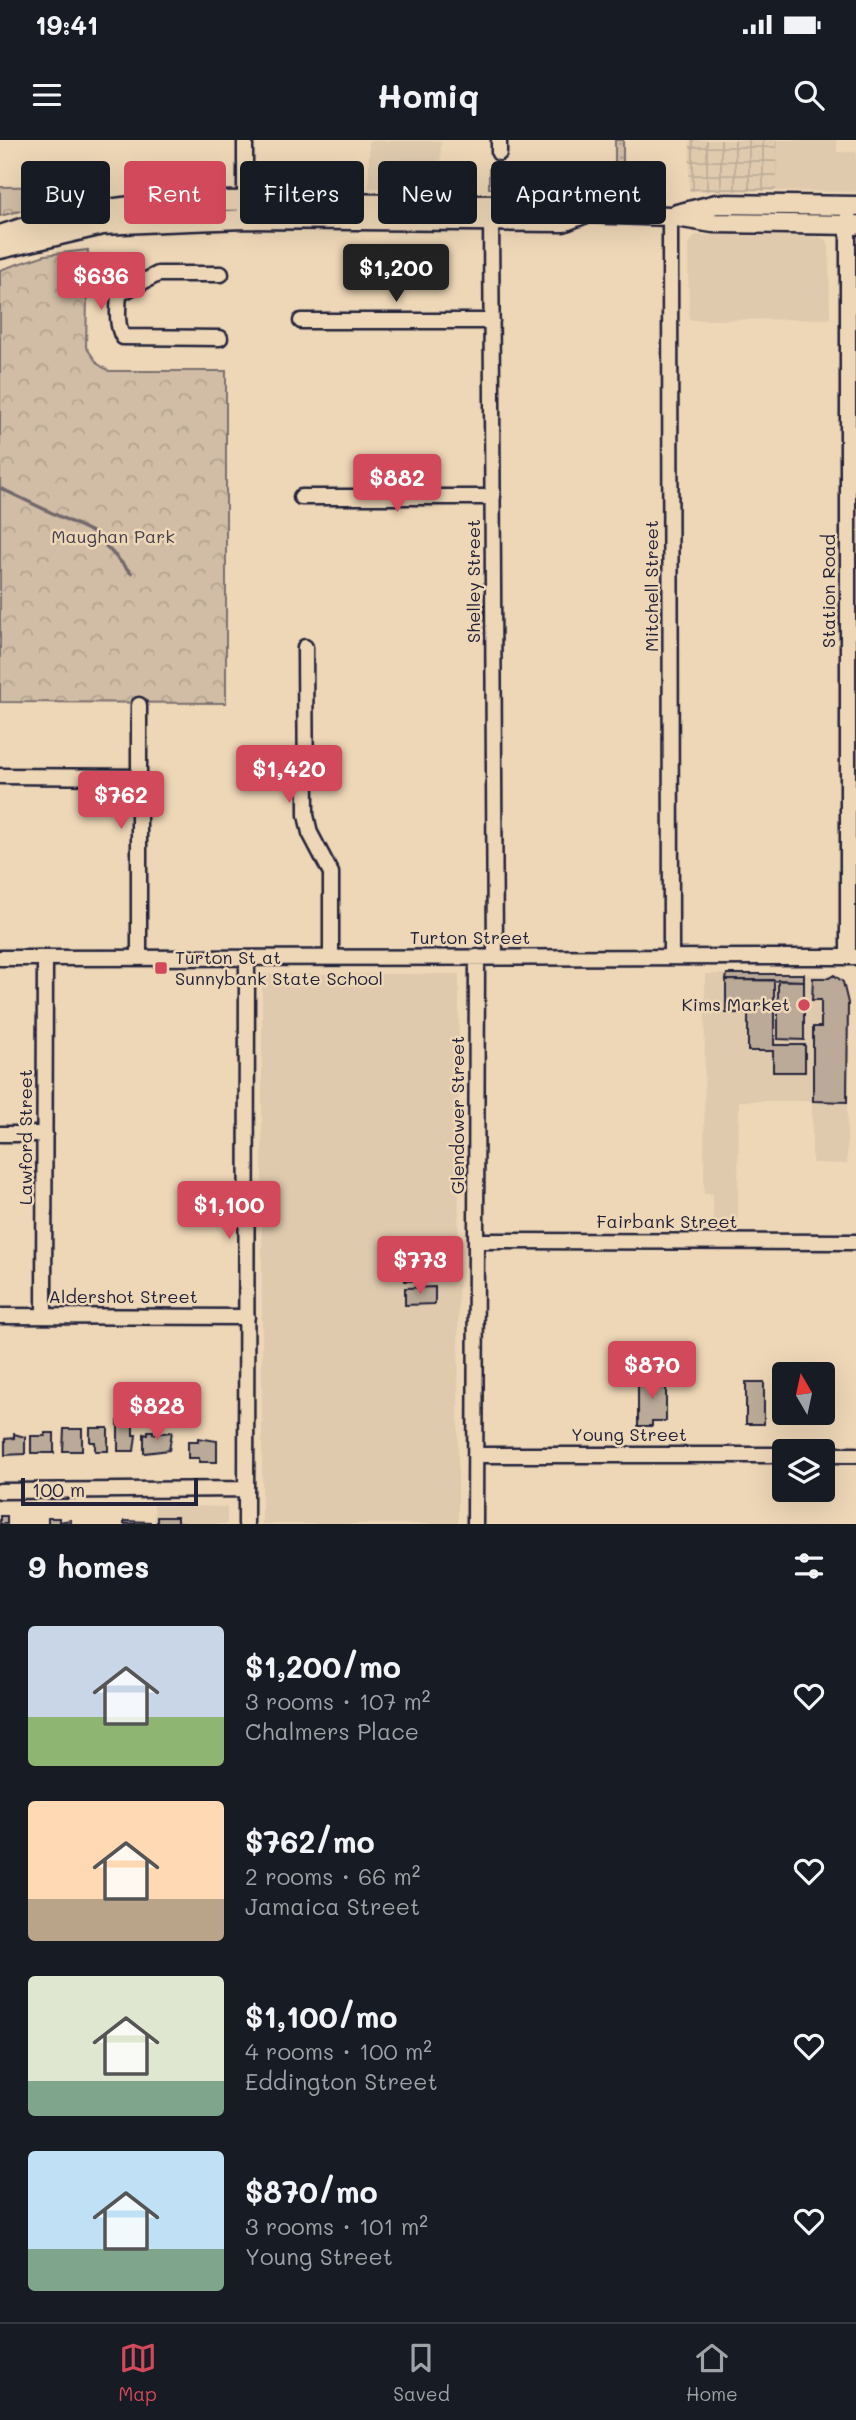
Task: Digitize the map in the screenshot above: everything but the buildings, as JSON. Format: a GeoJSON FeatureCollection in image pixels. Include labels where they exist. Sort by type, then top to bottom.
{"type":"FeatureCollection","features":[{"type":"Feature","properties":{"kind":"main road"},"geometry":{"type":"LineString","coordinates":[[0,234],[88,209],[138,203],[240,200]]}},
{"type":"Feature","properties":{"kind":"main road"},"geometry":{"type":"LineString","coordinates":[[670,216],[717,204],[852,206]]}},
{"type":"Feature","properties":{"kind":"main road"},"geometry":{"type":"LineString","coordinates":[[364,206],[491,213]]}},
{"type":"Feature","properties":{"kind":"main road"},"geometry":{"type":"LineString","coordinates":[[364,216],[491,213]]}},
{"type":"Feature","properties":{"kind":"main road"},"geometry":{"type":"LineString","coordinates":[[666,216],[713,223],[852,225]]}},
{"type":"Feature","properties":{"kind":"main road"},"geometry":{"type":"LineString","coordinates":[[0,249],[103,225],[240,219]]}},
{"type":"Feature","properties":{"kind":"street"},"geometry":{"type":"LineString","coordinates":[[245,140],[245,161]]}},
{"type":"Feature","properties":{"kind":"street","name":"Station Road"},"geometry":{"type":"LineString","coordinates":[[852,206],[852,957]]}},
{"type":"Feature","properties":{"kind":"street","name":"Mitchell Street"},"geometry":{"type":"LineString","coordinates":[[670,216],[671,957]]}},
{"type":"Feature","properties":{"kind":"street","name":"Shelley Street"},"geometry":{"type":"LineString","coordinates":[[491,224],[495,958]]}},
{"type":"Feature","properties":{"kind":"street"},"geometry":{"type":"LineString","coordinates":[[220,338],[123,337],[119,329],[118,302],[119,294],[158,274],[221,274]]}},
{"type":"Feature","properties":{"kind":"street"},"geometry":{"type":"LineString","coordinates":[[301,321],[492,321]]}},
{"type":"Feature","properties":{"kind":"street"},"geometry":{"type":"LineString","coordinates":[[301,497],[493,497]]}},
{"type":"Feature","properties":{"kind":"street"},"geometry":{"type":"LineString","coordinates":[[305,647],[306,815],[310,833],[331,873],[331,957]]}},
{"type":"Feature","properties":{"kind":"street"},"geometry":{"type":"LineString","coordinates":[[139,705],[139,957]]}},
{"type":"Feature","properties":{"kind":"street"},"geometry":{"type":"LineString","coordinates":[[0,776],[139,777]]}},
{"type":"Feature","properties":{"kind":"street","name":"Lawford Street"},"geometry":{"type":"LineString","coordinates":[[44,1316],[45,957]]}},
{"type":"Feature","properties":{"kind":"street","name":"Glendower Street"},"geometry":{"type":"LineString","coordinates":[[475,1524],[477,957]]}},
{"type":"Feature","properties":{"kind":"street","name":"Turton Street"},"geometry":{"type":"LineString","coordinates":[[0,958],[852,957]]}},
{"type":"Feature","properties":{"kind":"street"},"geometry":{"type":"LineString","coordinates":[[246,1524],[247,958]]}},
{"type":"Feature","properties":{"kind":"street"},"geometry":{"type":"LineString","coordinates":[[0,1134],[45,1134]]}},
{"type":"Feature","properties":{"kind":"street","name":"Fairbank Street"},"geometry":{"type":"LineString","coordinates":[[478,1241],[856,1242]]}},
{"type":"Feature","properties":{"kind":"street","name":"Aldershot Street"},"geometry":{"type":"LineString","coordinates":[[0,1316],[247,1317]]}},
{"type":"Feature","properties":{"kind":"street","name":"Young Street"},"geometry":{"type":"LineString","coordinates":[[475,1455],[772,1455]]}},
{"type":"Feature","properties":{"kind":"street"},"geometry":{"type":"LineString","coordinates":[[835,1455],[856,1455]]}},
{"type":"Feature","properties":{"kind":"street"},"geometry":{"type":"LineString","coordinates":[[0,1491],[246,1489]]}},
{"type":"Feature","properties":{"kind":"shaded area"},"geometry":{"type":"Polygon","coordinates":[[[690,140],[777,140],[776,191],[689,191],[690,140]]]}},
{"type":"Feature","properties":{"kind":"shaded area"},"geometry":{"type":"Polygon","coordinates":[[[777,140],[837,140],[837,152],[856,152],[856,192],[776,191],[777,140]]]}},
{"type":"Feature","properties":{"kind":"shaded area"},"geometry":{"type":"Polygon","coordinates":[[[369,141],[441,141],[441,161],[378,161],[378,188],[369,188],[369,141]]]}},
{"type":"Feature","properties":{"kind":"shaded area"},"geometry":{"type":"Polygon","coordinates":[[[696,235],[820,237],[826,240],[829,245],[830,319],[689,320],[688,244],[696,235]]]}},
{"type":"Feature","properties":{"kind":"shaded area"},"geometry":{"type":"Polygon","coordinates":[[[262,974],[459,974],[458,1524],[262,1524],[262,974]]]}},
{"type":"Feature","properties":{"kind":"shaded area"},"geometry":{"type":"Polygon","coordinates":[[[705,974],[834,975],[843,982],[848,1003],[847,1164],[812,1163],[812,1101],[739,1101],[738,1225],[713,1225],[713,1194],[704,1194],[705,974]]]}},
{"type":"Feature","properties":{"kind":"shaded area"},"geometry":{"type":"Polygon","coordinates":[[[154,1505],[227,1507],[227,1524],[154,1524],[154,1505]]]}},
{"type":"Feature","properties":{"kind":"green space"},"geometry":{"type":"Polygon","coordinates":[[[615,140],[623,140],[623,161],[615,161],[615,140]]]}},
{"type":"Feature","properties":{"kind":"green space"},"geometry":{"type":"Polygon","coordinates":[[[489,169],[491,169],[491,188],[489,169]]]}},
{"type":"Feature","properties":{"kind":"green space"},"geometry":{"type":"Polygon","coordinates":[[[0,187],[21,187],[21,211],[0,216],[0,187]]]}},
{"type":"Feature","properties":{"kind":"green space","name":"Maughan Park"},"geometry":{"type":"Polygon","coordinates":[[[88,250],[86,347],[98,364],[109,371],[226,371],[226,703],[0,702],[0,270],[45,255],[88,250]]]}},
{"type":"Feature","properties":{"kind":"waterway"},"geometry":{"type":"LineString","coordinates":[[0,488],[94,533],[131,573]]}},
{"type":"Feature","properties":{"kind":"place","name":"Turton St at Sunnybank State School"},"geometry":{"type":"Point","coordinates":[161,968]}},
{"type":"Feature","properties":{"kind":"place","name":"Kims Market"},"geometry":{"type":"Point","coordinates":[804,1005]}}]}
